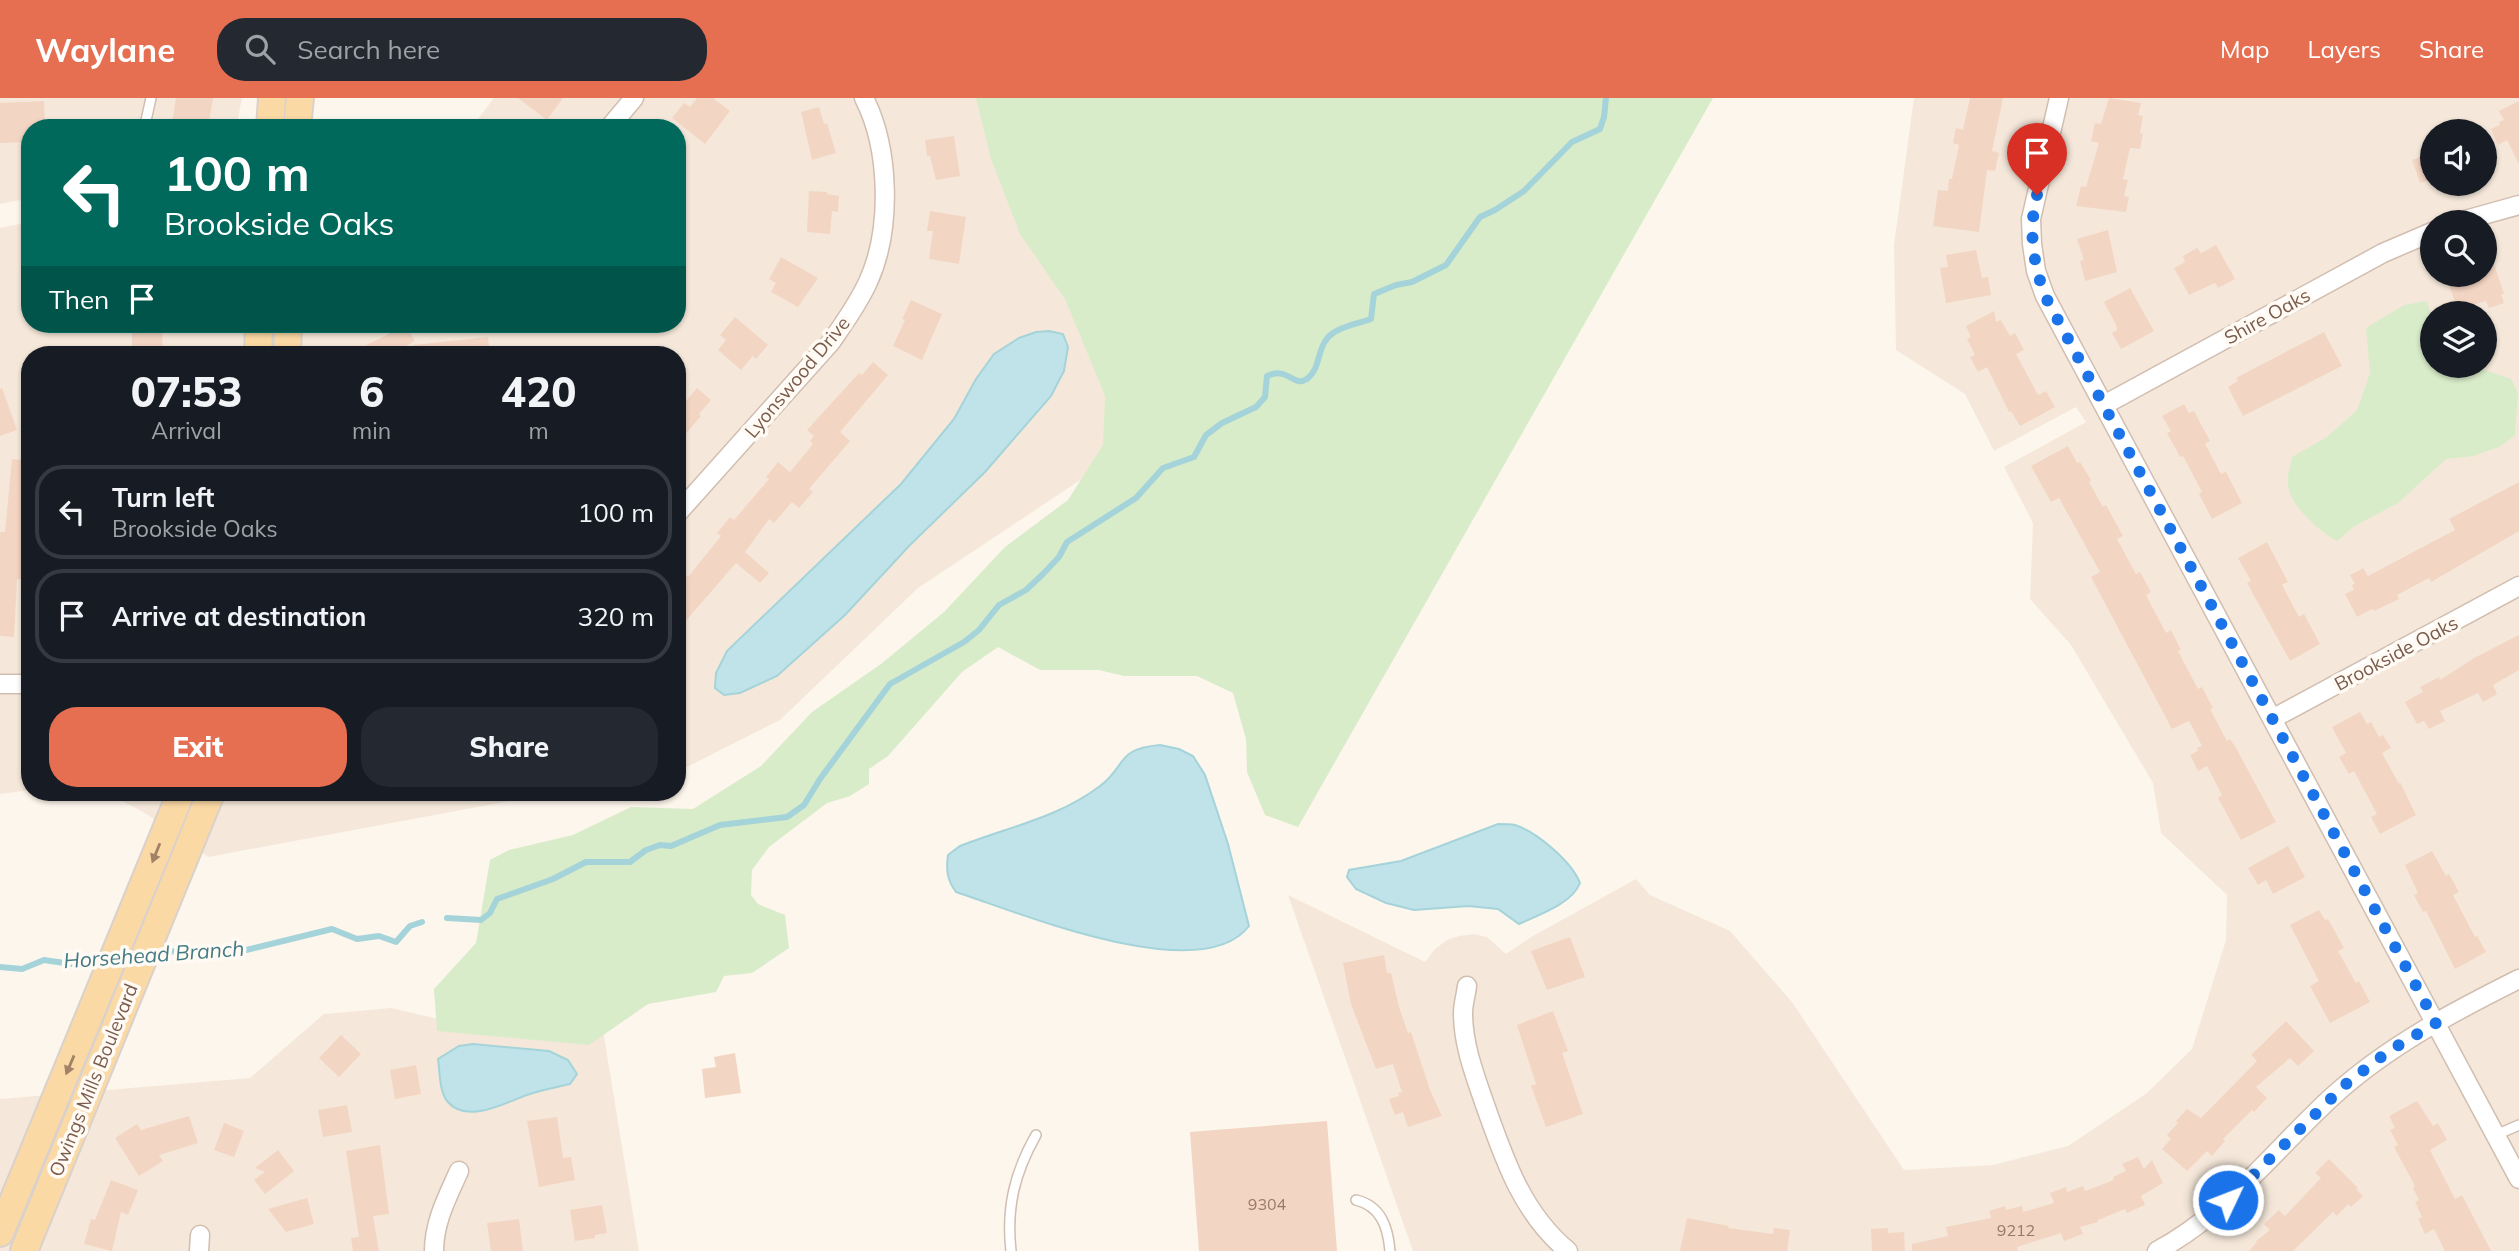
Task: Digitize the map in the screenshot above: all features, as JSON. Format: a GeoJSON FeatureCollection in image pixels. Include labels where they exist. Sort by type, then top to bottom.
{"type":"FeatureCollection","features":[{"type":"Feature","properties":{"kind":"main road"},"geometry":{"type":"LineString","coordinates":[[271,119],[272,98]]}},
{"type":"Feature","properties":{"kind":"main road"},"geometry":{"type":"LineString","coordinates":[[299,119],[300,98]]}},
{"type":"Feature","properties":{"kind":"main road","name":"Owings Mills Boulevard"},"geometry":{"type":"LineString","coordinates":[[0,1233],[178,801]]}},
{"type":"Feature","properties":{"kind":"main road","name":"Owings Mills Boulevard"},"geometry":{"type":"LineString","coordinates":[[24,1251],[208,801]]}},
{"type":"Feature","properties":{"kind":"street"},"geometry":{"type":"LineString","coordinates":[[616,119],[634,98]]}},
{"type":"Feature","properties":{"kind":"street","name":"Lyonswood Drive"},"geometry":{"type":"LineString","coordinates":[[686,500],[831,342],[869,280],[878,248],[884,179],[880,143],[864,98]]}},
{"type":"Feature","properties":{"kind":"street"},"geometry":{"type":"LineString","coordinates":[[2059,98],[2031,219],[2036,271],[2045,296],[2519,1179]]}},
{"type":"Feature","properties":{"kind":"street"},"geometry":{"type":"LineString","coordinates":[[2497,211],[2519,205]]}},
{"type":"Feature","properties":{"kind":"street","name":"Shire Oaks"},"geometry":{"type":"LineString","coordinates":[[2104,405],[2383,253],[2420,237]]}},
{"type":"Feature","properties":{"kind":"street","name":"Brookside Oaks"},"geometry":{"type":"LineString","coordinates":[[2272,719],[2519,586]]}},
{"type":"Feature","properties":{"kind":"street"},"geometry":{"type":"LineString","coordinates":[[0,684],[21,684]]}},
{"type":"Feature","properties":{"kind":"street"},"geometry":{"type":"LineString","coordinates":[[2157,1251],[2186,1233],[2242,1189],[2332,1097],[2363,1070],[2436,1023],[2519,979]]}},
{"type":"Feature","properties":{"kind":"street"},"geometry":{"type":"LineString","coordinates":[[1467,986],[1463,1012],[1470,1061],[1504,1159],[1518,1190],[1536,1219],[1568,1251]]}},
{"type":"Feature","properties":{"kind":"street"},"geometry":{"type":"LineString","coordinates":[[434,1251],[434,1234],[440,1213],[459,1171]]}},
{"type":"Feature","properties":{"kind":"lane"},"geometry":{"type":"LineString","coordinates":[[146,119],[151,98]]}},
{"type":"Feature","properties":{"kind":"lane"},"geometry":{"type":"LineString","coordinates":[[2496,1135],[2519,1125]]}},
{"type":"Feature","properties":{"kind":"lane"},"geometry":{"type":"LineString","coordinates":[[1011,1251],[1014,1180],[1036,1135]]}},
{"type":"Feature","properties":{"kind":"lane"},"geometry":{"type":"LineString","coordinates":[[1356,1200],[1368,1203],[1387,1225],[1390,1251]]}},
{"type":"Feature","properties":{"kind":"shaded area"},"geometry":{"type":"Polygon","coordinates":[[[0,98],[242,98],[238,119],[21,119],[21,200],[0,204],[0,98]]]}},
{"type":"Feature","properties":{"kind":"shaded area"},"geometry":{"type":"Polygon","coordinates":[[[494,98],[1008,98],[1130,447],[918,588],[780,720],[686,767],[686,346],[21,346],[21,791],[0,794],[0,228],[21,224],[21,333],[686,333],[686,119],[478,119],[494,98]]]}},
{"type":"Feature","properties":{"kind":"shaded area"},"geometry":{"type":"Polygon","coordinates":[[[1914,98],[2519,98],[2519,1251],[1413,1251],[1288,895],[1425,962],[1435,949],[1447,940],[1474,934],[1487,937],[1506,954],[1636,879],[1650,895],[1730,931],[1792,1002],[1904,1170],[1993,1165],[2068,1146],[2147,1093],[2192,1049],[2226,940],[2227,895],[2161,833],[2153,783],[2071,645],[2030,599],[2033,523],[2004,467],[2086,422],[2076,407],[1994,451],[1965,394],[1896,350],[1894,245],[1914,98]]]}},
{"type":"Feature","properties":{"kind":"shaded area"},"geometry":{"type":"Polygon","coordinates":[[[122,801],[510,801],[208,857],[145,813],[122,801]]]}},
{"type":"Feature","properties":{"kind":"shaded area"},"geometry":{"type":"Polygon","coordinates":[[[391,1008],[460,1024],[602,1024],[639,1251],[0,1251],[0,1099],[250,1078],[324,1014],[391,1008]]]}},
{"type":"Feature","properties":{"kind":"green space"},"geometry":{"type":"Polygon","coordinates":[[[976,98],[1713,98],[1298,827],[1265,815],[1247,772],[1246,739],[1233,693],[1197,676],[1124,676],[1099,670],[1040,670],[998,647],[962,672],[888,756],[869,769],[869,784],[850,796],[827,803],[769,847],[752,870],[751,895],[758,904],[785,915],[789,948],[752,973],[724,976],[716,992],[648,1004],[589,1045],[437,1031],[434,989],[476,943],[490,860],[509,850],[573,835],[631,807],[693,809],[761,766],[812,712],[881,664],[944,612],[1005,547],[1068,500],[1103,445],[1105,396],[1065,299],[1020,234],[991,159],[976,98]]]}},
{"type":"Feature","properties":{"kind":"green space"},"geometry":{"type":"Polygon","coordinates":[[[2420,302],[2420,378],[2497,378],[2497,374],[2511,379],[2518,393],[2515,435],[2499,447],[2473,456],[2446,459],[2398,503],[2353,527],[2337,541],[2314,524],[2293,500],[2288,481],[2292,457],[2327,437],[2357,410],[2370,373],[2366,328],[2404,305],[2420,302]]]}},
{"type":"Feature","properties":{"kind":"water"},"geometry":{"type":"Polygon","coordinates":[[[1049,331],[1063,334],[1068,347],[1064,371],[1051,396],[985,472],[909,546],[845,615],[777,676],[740,693],[724,695],[715,688],[716,673],[727,651],[901,484],[954,419],[976,379],[994,354],[1019,338],[1049,331]]]}},
{"type":"Feature","properties":{"kind":"water"},"geometry":{"type":"Polygon","coordinates":[[[1160,745],[1179,749],[1193,756],[1205,775],[1228,844],[1249,926],[1225,943],[1192,950],[1152,948],[1108,940],[1021,915],[956,892],[953,888],[947,860],[948,855],[960,846],[1067,806],[1100,786],[1128,754],[1160,745]]]}},
{"type":"Feature","properties":{"kind":"water"},"geometry":{"type":"Polygon","coordinates":[[[1498,824],[1515,825],[1524,829],[1562,857],[1580,883],[1570,897],[1554,908],[1519,924],[1498,909],[1468,906],[1414,910],[1386,903],[1356,889],[1347,877],[1349,870],[1401,861],[1498,824]]]}},
{"type":"Feature","properties":{"kind":"water"},"geometry":{"type":"Polygon","coordinates":[[[473,1044],[549,1051],[568,1060],[577,1074],[570,1084],[533,1093],[490,1109],[466,1112],[456,1108],[444,1097],[438,1059],[459,1046],[473,1044]]]}},
{"type":"Feature","properties":{"kind":"building"},"geometry":{"type":"Polygon","coordinates":[[[176,98],[213,98],[210,119],[173,119],[176,98]]]}},
{"type":"Feature","properties":{"kind":"building"},"geometry":{"type":"Polygon","coordinates":[[[518,98],[563,98],[546,119],[518,98]]]}},
{"type":"Feature","properties":{"kind":"building"},"geometry":{"type":"Polygon","coordinates":[[[697,98],[713,98],[730,111],[705,144],[686,129],[686,119],[672,118],[684,103],[690,107],[697,98]]]}},
{"type":"Feature","properties":{"kind":"building"},"geometry":{"type":"Polygon","coordinates":[[[1970,98],[2003,98],[1992,151],[1999,153],[1995,171],[1987,170],[1979,232],[1933,226],[1938,190],[1948,191],[1949,179],[1952,179],[1959,145],[1953,143],[1956,128],[1963,130],[1970,98]]]}},
{"type":"Feature","properties":{"kind":"building"},"geometry":{"type":"Polygon","coordinates":[[[2109,98],[2141,103],[2138,115],[2143,116],[2140,149],[2130,148],[2123,179],[2128,180],[2124,196],[2129,197],[2126,212],[2076,206],[2081,186],[2086,187],[2099,143],[2091,141],[2095,123],[2101,124],[2109,98]]]}},
{"type":"Feature","properties":{"kind":"building"},"geometry":{"type":"Polygon","coordinates":[[[44,101],[45,119],[21,119],[21,142],[0,143],[0,103],[44,101]]]}},
{"type":"Feature","properties":{"kind":"building"},"geometry":{"type":"Polygon","coordinates":[[[2519,101],[2519,164],[2507,140],[2498,145],[2497,143],[2497,126],[2504,120],[2499,111],[2519,101]]]}},
{"type":"Feature","properties":{"kind":"building"},"geometry":{"type":"Polygon","coordinates":[[[819,107],[836,153],[812,160],[801,112],[819,107]]]}},
{"type":"Feature","properties":{"kind":"building"},"geometry":{"type":"Polygon","coordinates":[[[954,136],[960,176],[936,180],[930,156],[927,156],[925,140],[954,136]]]}},
{"type":"Feature","properties":{"kind":"building"},"geometry":{"type":"Polygon","coordinates":[[[2420,157],[2420,183],[2412,160],[2420,157]]]}},
{"type":"Feature","properties":{"kind":"building"},"geometry":{"type":"Polygon","coordinates":[[[809,191],[839,196],[838,212],[832,211],[830,234],[807,232],[809,191]]]}},
{"type":"Feature","properties":{"kind":"building"},"geometry":{"type":"Polygon","coordinates":[[[930,211],[966,217],[959,264],[929,259],[933,231],[927,231],[930,211]]]}},
{"type":"Feature","properties":{"kind":"building"},"geometry":{"type":"Polygon","coordinates":[[[2108,230],[2117,272],[2085,281],[2080,261],[2084,260],[2077,239],[2108,230]]]}},
{"type":"Feature","properties":{"kind":"building"},"geometry":{"type":"Polygon","coordinates":[[[2216,245],[2235,279],[2218,288],[2215,283],[2189,295],[2174,268],[2185,262],[2183,256],[2197,248],[2201,253],[2216,245]]]}},
{"type":"Feature","properties":{"kind":"building"},"geometry":{"type":"Polygon","coordinates":[[[1976,250],[1982,278],[1988,277],[1991,295],[1946,303],[1940,268],[1948,267],[1946,255],[1976,250]]]}},
{"type":"Feature","properties":{"kind":"building"},"geometry":{"type":"Polygon","coordinates":[[[781,257],[818,278],[798,307],[771,292],[776,283],[769,279],[781,257]]]}},
{"type":"Feature","properties":{"kind":"building"},"geometry":{"type":"Polygon","coordinates":[[[2497,273],[2504,303],[2497,305],[2497,301],[2454,301],[2450,287],[2497,287],[2497,273]]]}},
{"type":"Feature","properties":{"kind":"building"},"geometry":{"type":"Polygon","coordinates":[[[2130,288],[2154,331],[2121,349],[2112,333],[2117,330],[2116,325],[2104,302],[2130,288]]]}},
{"type":"Feature","properties":{"kind":"building"},"geometry":{"type":"Polygon","coordinates":[[[911,300],[942,314],[922,360],[893,346],[911,300]]]}},
{"type":"Feature","properties":{"kind":"building"},"geometry":{"type":"Polygon","coordinates":[[[1994,311],[1996,322],[2001,320],[2010,336],[2015,333],[2024,350],[2016,354],[2038,395],[2046,391],[2055,407],[2020,426],[2011,411],[2009,412],[1987,367],[1978,372],[1970,357],[1975,355],[1967,339],[1971,337],[1966,326],[1994,311]]]}},
{"type":"Feature","properties":{"kind":"building"},"geometry":{"type":"Polygon","coordinates":[[[735,317],[768,345],[756,359],[753,356],[741,370],[718,350],[726,340],[720,335],[735,317]]]}},
{"type":"Feature","properties":{"kind":"building"},"geometry":{"type":"Polygon","coordinates":[[[2324,332],[2342,366],[2243,416],[2228,387],[2238,381],[2236,378],[2324,332]]]}},
{"type":"Feature","properties":{"kind":"building"},"geometry":{"type":"Polygon","coordinates":[[[132,333],[162,333],[163,346],[132,346],[132,333]]]}},
{"type":"Feature","properties":{"kind":"building"},"geometry":{"type":"Polygon","coordinates":[[[390,333],[410,333],[415,341],[406,346],[365,346],[390,333]]]}},
{"type":"Feature","properties":{"kind":"building"},"geometry":{"type":"Polygon","coordinates":[[[488,337],[489,346],[414,346],[488,337]]]}},
{"type":"Feature","properties":{"kind":"building"},"geometry":{"type":"Polygon","coordinates":[[[873,362],[888,375],[840,432],[850,441],[809,489],[813,492],[799,508],[792,502],[774,523],[769,519],[745,552],[769,573],[760,583],[736,563],[686,621],[686,575],[688,577],[721,536],[717,533],[730,517],[734,520],[769,479],[766,477],[778,462],[790,472],[813,444],[810,441],[814,436],[807,430],[859,373],[862,375],[873,362]]]}},
{"type":"Feature","properties":{"kind":"building"},"geometry":{"type":"Polygon","coordinates":[[[2,388],[17,430],[0,436],[0,389],[2,388]]]}},
{"type":"Feature","properties":{"kind":"building"},"geometry":{"type":"Polygon","coordinates":[[[697,388],[711,400],[686,434],[686,401],[697,388]]]}},
{"type":"Feature","properties":{"kind":"building"},"geometry":{"type":"Polygon","coordinates":[[[2184,404],[2189,413],[2194,411],[2210,441],[2205,444],[2221,474],[2226,472],[2242,503],[2212,519],[2199,494],[2202,492],[2167,433],[2171,431],[2162,416],[2184,404]]]}},
{"type":"Feature","properties":{"kind":"building"},"geometry":{"type":"Polygon","coordinates":[[[2068,446],[2123,536],[2117,539],[2136,574],[2140,572],[2151,592],[2146,595],[2166,633],[2171,630],[2181,650],[2178,651],[2198,689],[2202,687],[2227,741],[2230,739],[2236,748],[2276,822],[2241,840],[2218,798],[2222,795],[2207,766],[2198,771],[2190,755],[2202,746],[2189,721],[2172,729],[2091,577],[2100,572],[2059,498],[2051,502],[2031,466],[2068,446]]]}},
{"type":"Feature","properties":{"kind":"building"},"geometry":{"type":"Polygon","coordinates":[[[12,459],[21,460],[21,579],[17,579],[14,637],[0,636],[0,532],[5,532],[12,459]]]}},
{"type":"Feature","properties":{"kind":"building"},"geometry":{"type":"Polygon","coordinates":[[[2519,482],[2519,531],[2431,582],[2429,578],[2397,595],[2399,599],[2357,617],[2345,594],[2354,590],[2352,585],[2355,584],[2350,575],[2363,568],[2368,576],[2455,530],[2449,519],[2519,482]]]}},
{"type":"Feature","properties":{"kind":"building"},"geometry":{"type":"Polygon","coordinates":[[[2267,542],[2288,582],[2282,585],[2299,617],[2304,614],[2320,644],[2290,661],[2247,583],[2251,581],[2238,558],[2267,542]]]}},
{"type":"Feature","properties":{"kind":"building"},"geometry":{"type":"Polygon","coordinates":[[[2519,635],[2519,670],[2493,685],[2497,694],[2483,702],[2478,693],[2440,711],[2445,721],[2429,729],[2424,721],[2417,724],[2405,702],[2423,692],[2420,687],[2439,677],[2440,680],[2474,658],[2519,635]]]}},
{"type":"Feature","properties":{"kind":"building"},"geometry":{"type":"Polygon","coordinates":[[[2360,712],[2367,724],[2371,722],[2379,737],[2383,735],[2391,748],[2382,753],[2416,815],[2380,834],[2371,817],[2377,814],[2354,771],[2349,774],[2339,757],[2346,753],[2332,727],[2360,712]]]}},
{"type":"Feature","properties":{"kind":"building"},"geometry":{"type":"Polygon","coordinates":[[[2288,846],[2305,877],[2273,894],[2266,880],[2258,885],[2248,868],[2288,846]]]}},
{"type":"Feature","properties":{"kind":"building"},"geometry":{"type":"Polygon","coordinates":[[[2432,851],[2459,892],[2453,895],[2486,952],[2455,969],[2426,911],[2423,912],[2414,895],[2418,893],[2405,865],[2432,851]]]}},
{"type":"Feature","properties":{"kind":"building"},"geometry":{"type":"Polygon","coordinates":[[[2319,910],[2325,920],[2328,919],[2344,948],[2338,951],[2370,1002],[2330,1023],[2310,986],[2319,981],[2290,925],[2319,910]]]}},
{"type":"Feature","properties":{"kind":"building"},"geometry":{"type":"Polygon","coordinates":[[[1570,937],[1585,977],[1547,990],[1531,951],[1570,937]]]}},
{"type":"Feature","properties":{"kind":"building"},"geometry":{"type":"Polygon","coordinates":[[[1384,955],[1387,973],[1391,973],[1408,1033],[1411,1032],[1430,1090],[1442,1116],[1408,1127],[1403,1112],[1395,1115],[1389,1099],[1402,1092],[1393,1064],[1376,1069],[1351,1004],[1343,963],[1384,955]]]}},
{"type":"Feature","properties":{"kind":"building"},"geometry":{"type":"Polygon","coordinates":[[[1553,1011],[1568,1051],[1562,1053],[1583,1114],[1546,1127],[1531,1086],[1536,1084],[1517,1025],[1553,1011]]]}},
{"type":"Feature","properties":{"kind":"building"},"geometry":{"type":"Polygon","coordinates":[[[2286,1021],[2314,1051],[2298,1066],[2290,1058],[2256,1087],[2267,1098],[2223,1139],[2225,1141],[2212,1156],[2207,1151],[2187,1171],[2162,1149],[2171,1139],[2167,1135],[2178,1123],[2176,1121],[2187,1109],[2201,1118],[2257,1061],[2251,1055],[2286,1021]]]}},
{"type":"Feature","properties":{"kind":"building"},"geometry":{"type":"Polygon","coordinates":[[[341,1035],[361,1054],[339,1077],[319,1058],[341,1035]]]}},
{"type":"Feature","properties":{"kind":"building"},"geometry":{"type":"Polygon","coordinates":[[[735,1053],[741,1093],[705,1098],[702,1069],[716,1067],[714,1057],[735,1053]]]}},
{"type":"Feature","properties":{"kind":"building"},"geometry":{"type":"Polygon","coordinates":[[[416,1065],[421,1094],[395,1099],[390,1070],[416,1065]]]}},
{"type":"Feature","properties":{"kind":"building"},"geometry":{"type":"Polygon","coordinates":[[[2417,1101],[2433,1126],[2438,1123],[2447,1140],[2430,1150],[2455,1199],[2462,1195],[2491,1251],[2445,1251],[2434,1229],[2425,1234],[2418,1219],[2422,1217],[2415,1202],[2419,1200],[2413,1188],[2415,1186],[2394,1147],[2398,1145],[2390,1130],[2395,1128],[2389,1116],[2417,1101]]]}},
{"type":"Feature","properties":{"kind":"building"},"geometry":{"type":"Polygon","coordinates":[[[347,1105],[352,1132],[323,1137],[318,1110],[347,1105]]]}},
{"type":"Feature","properties":{"kind":"building"},"geometry":{"type":"Polygon","coordinates":[[[189,1116],[198,1143],[159,1155],[163,1161],[139,1176],[115,1138],[137,1124],[141,1130],[189,1116]]]}},
{"type":"Feature","properties":{"kind":"building"},"geometry":{"type":"Polygon","coordinates":[[[557,1117],[563,1158],[571,1157],[575,1180],[539,1187],[527,1121],[557,1117]]]}},
{"type":"Feature","properties":{"kind":"building"},"geometry":{"type":"Polygon","coordinates":[[[1327,1121],[1337,1251],[1199,1251],[1190,1132],[1327,1121]]]}},
{"type":"Feature","properties":{"kind":"building"},"geometry":{"type":"Polygon","coordinates":[[[224,1123],[244,1131],[234,1157],[214,1150],[224,1123]]]}},
{"type":"Feature","properties":{"kind":"building"},"geometry":{"type":"Polygon","coordinates":[[[380,1145],[389,1214],[373,1216],[379,1251],[353,1251],[351,1238],[359,1237],[346,1151],[380,1145]]]}},
{"type":"Feature","properties":{"kind":"building"},"geometry":{"type":"Polygon","coordinates":[[[278,1150],[294,1171],[265,1194],[254,1180],[265,1172],[255,1168],[278,1150]]]}},
{"type":"Feature","properties":{"kind":"building"},"geometry":{"type":"Polygon","coordinates":[[[2138,1157],[2144,1169],[2152,1160],[2163,1183],[2141,1196],[2145,1205],[2127,1213],[2125,1209],[2080,1227],[2083,1234],[2064,1241],[2061,1233],[2017,1247],[2018,1251],[1912,1251],[1912,1244],[1948,1236],[1946,1227],[1991,1218],[1989,1211],[2005,1206],[2006,1210],[2022,1206],[2023,1212],[2054,1203],[2050,1193],[2066,1187],[2067,1192],[2083,1186],[2085,1191],[2114,1180],[2113,1177],[2126,1171],[2122,1164],[2138,1157]]]}},
{"type":"Feature","properties":{"kind":"building"},"geometry":{"type":"Polygon","coordinates":[[[2329,1159],[2363,1196],[2351,1207],[2348,1204],[2337,1216],[2333,1212],[2293,1251],[2249,1251],[2256,1241],[2270,1230],[2264,1224],[2279,1210],[2285,1216],[2321,1178],[2315,1173],[2329,1159]]]}},
{"type":"Feature","properties":{"kind":"building"},"geometry":{"type":"Polygon","coordinates":[[[111,1180],[138,1190],[128,1215],[121,1212],[112,1251],[84,1244],[91,1219],[95,1220],[111,1180]]]}},
{"type":"Feature","properties":{"kind":"building"},"geometry":{"type":"Polygon","coordinates":[[[307,1198],[314,1224],[286,1232],[268,1209],[307,1198]]]}},
{"type":"Feature","properties":{"kind":"building"},"geometry":{"type":"Polygon","coordinates":[[[602,1205],[607,1233],[575,1241],[570,1210],[602,1205]]]}},
{"type":"Feature","properties":{"kind":"building"},"geometry":{"type":"Polygon","coordinates":[[[1687,1218],[1729,1226],[1728,1228],[1773,1234],[1774,1228],[1790,1230],[1787,1251],[1680,1251],[1687,1218]]]}},
{"type":"Feature","properties":{"kind":"building"},"geometry":{"type":"Polygon","coordinates":[[[519,1219],[523,1251],[491,1251],[487,1223],[519,1219]]]}},
{"type":"Feature","properties":{"kind":"building"},"geometry":{"type":"Polygon","coordinates":[[[1888,1228],[1888,1233],[1904,1232],[1905,1251],[1872,1251],[1871,1229],[1888,1228]]]}},
{"type":"Feature","properties":{"kind":"waterway","name":"Horsehead Branch"},"geometry":{"type":"LineString","coordinates":[[447,918],[481,920],[490,913],[497,899],[553,879],[586,862],[630,862],[646,850],[660,845],[671,846],[720,825],[787,817],[804,805],[890,684],[964,642],[979,630],[999,605],[1026,590],[1043,574],[1059,557],[1067,542],[1136,498],[1163,468],[1194,457],[1206,435],[1222,423],[1256,407],[1265,397],[1267,376],[1280,374],[1298,381],[1307,379],[1330,336],[1341,329],[1371,319],[1374,294],[1412,282],[1446,265],[1480,217],[1524,191],[1572,142],[1600,129],[1606,98]]}},
{"type":"Feature","properties":{"kind":"waterway","name":"Horsehead Branch"},"geometry":{"type":"LineString","coordinates":[[152,954],[201,948],[234,953],[332,929],[357,939],[379,936],[396,942],[410,926],[422,922]]}},
{"type":"Feature","properties":{"kind":"waterway","name":"Horsehead Branch"},"geometry":{"type":"LineString","coordinates":[[0,967],[22,969],[44,960],[71,964],[103,959]]}},
{"type":"Feature","properties":{"kind":"route"},"geometry":{"type":"LineString","coordinates":[[2037,195],[2031,219],[2032,244],[2036,271],[2045,296],[2436,1023],[2389,1051],[2347,1083],[2228,1200]]}}]}
